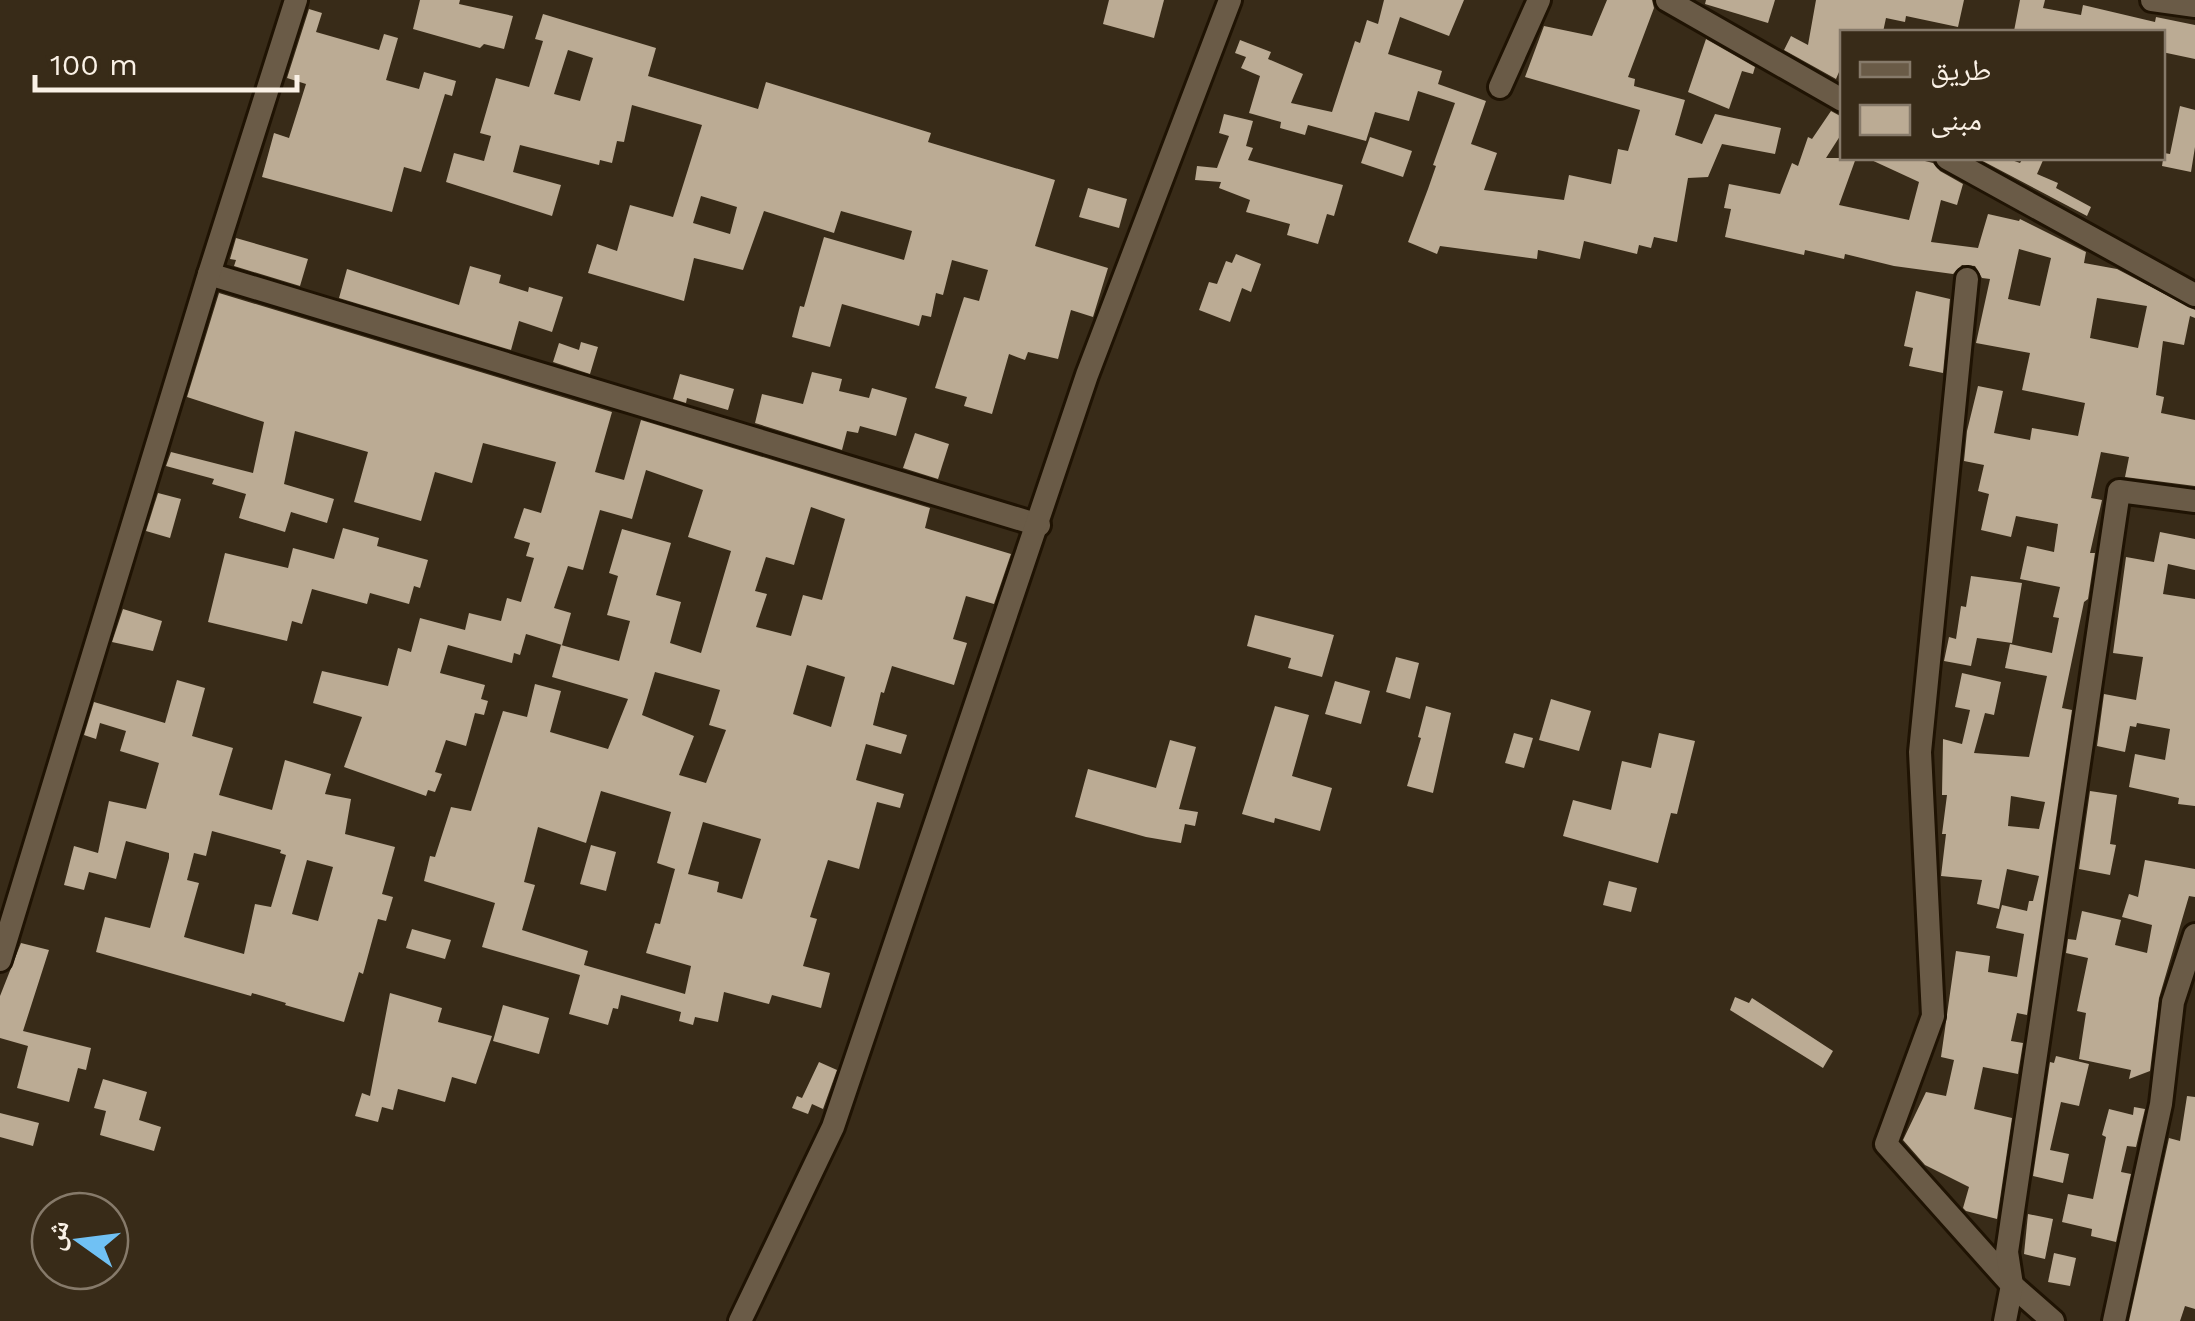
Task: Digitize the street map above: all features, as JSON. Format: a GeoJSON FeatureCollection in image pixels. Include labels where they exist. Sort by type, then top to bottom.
{"type":"FeatureCollection","features":[{"type":"Feature","properties":{"kind":"street"},"geometry":{"type":"LineString","coordinates":[[0,960],[296,0]]}},
{"type":"Feature","properties":{"kind":"street"},"geometry":{"type":"LineString","coordinates":[[740,1321],[833,1126],[1088,375],[1230,0]]}},
{"type":"Feature","properties":{"kind":"street"},"geometry":{"type":"LineString","coordinates":[[1500,87],[1538,0]]}},
{"type":"Feature","properties":{"kind":"street"},"geometry":{"type":"LineString","coordinates":[[1667,0],[1840,95]]}},
{"type":"Feature","properties":{"kind":"street"},"geometry":{"type":"LineString","coordinates":[[2152,0],[2195,6]]}},
{"type":"Feature","properties":{"kind":"street"},"geometry":{"type":"LineString","coordinates":[[1951,160],[2195,294]]}},
{"type":"Feature","properties":{"kind":"street"},"geometry":{"type":"LineString","coordinates":[[209,274],[1039,525]]}},
{"type":"Feature","properties":{"kind":"street"},"geometry":{"type":"LineString","coordinates":[[1967,279],[1920,752],[1933,1016],[1886,1144],[2012,1285],[2052,1321]]}},
{"type":"Feature","properties":{"kind":"street"},"geometry":{"type":"LineString","coordinates":[[2005,1321],[2012,1285],[2007,1252],[2119,491],[2195,500]]}},
{"type":"Feature","properties":{"kind":"street"},"geometry":{"type":"LineString","coordinates":[[2114,1321],[2184,1003],[2195,935]]}},
{"type":"Feature","properties":{"kind":"building"},"geometry":{"type":"Polygon","coordinates":[[[420,0],[460,0],[459,4],[513,16],[504,49],[484,44],[480,48],[413,29],[420,0]]]}},
{"type":"Feature","properties":{"kind":"building"},"geometry":{"type":"Polygon","coordinates":[[[1109,0],[1164,0],[1154,38],[1103,24],[1109,0]]]}},
{"type":"Feature","properties":{"kind":"building"},"geometry":{"type":"Polygon","coordinates":[[[1384,0],[1464,0],[1449,36],[1400,17],[1388,54],[1442,71],[1438,84],[1486,101],[1471,144],[1497,153],[1484,190],[1564,200],[1569,175],[1611,184],[1618,149],[1628,151],[1640,110],[1525,77],[1544,26],[1592,36],[1607,0],[1652,0],[1654,8],[1628,77],[1635,79],[1634,86],[1685,100],[1675,135],[1702,144],[1715,114],[1781,128],[1775,154],[1722,144],[1708,177],[1688,178],[1677,242],[1654,237],[1651,248],[1639,245],[1637,254],[1584,241],[1580,259],[1538,250],[1537,259],[1440,246],[1437,254],[1408,242],[1455,103],[1418,91],[1409,121],[1375,112],[1366,141],[1308,125],[1305,135],[1280,128],[1281,122],[1249,113],[1260,76],[1241,68],[1246,57],[1235,53],[1240,40],[1271,52],[1268,59],[1303,74],[1291,103],[1332,112],[1355,41],[1360,43],[1367,20],[1378,24],[1384,0]]]}},
{"type":"Feature","properties":{"kind":"building"},"geometry":{"type":"Polygon","coordinates":[[[1706,0],[1775,0],[1768,23],[1705,4],[1706,0]]]}},
{"type":"Feature","properties":{"kind":"building"},"geometry":{"type":"Polygon","coordinates":[[[1816,0],[1964,0],[1958,27],[1906,16],[1905,22],[1886,18],[1883,30],[1840,30],[1840,70],[1836,79],[1784,50],[1791,36],[1808,45],[1816,0]]]}},
{"type":"Feature","properties":{"kind":"building"},"geometry":{"type":"Polygon","coordinates":[[[2020,0],[2045,0],[2043,8],[2081,15],[2083,5],[2155,22],[2156,17],[2195,25],[2195,59],[2165,53],[2165,30],[2014,30],[2020,0]]]}},
{"type":"Feature","properties":{"kind":"building"},"geometry":{"type":"Polygon","coordinates":[[[309,9],[322,13],[316,32],[379,50],[384,34],[398,38],[386,80],[419,89],[424,72],[456,81],[452,96],[445,94],[421,172],[404,167],[392,212],[262,177],[274,133],[289,138],[306,84],[287,78],[309,9]]]}},
{"type":"Feature","properties":{"kind":"building"},"geometry":{"type":"Polygon","coordinates":[[[543,14],[656,48],[648,76],[758,109],[766,82],[931,133],[928,142],[1055,180],[1035,246],[1108,268],[1093,317],[1071,310],[1058,359],[1028,352],[1025,360],[1009,354],[992,414],[964,406],[967,397],[935,388],[964,297],[979,301],[988,270],[952,260],[943,295],[936,293],[931,317],[922,315],[919,326],[842,304],[830,347],[792,337],[824,237],[904,260],[912,231],[841,211],[834,233],[764,211],[743,270],[694,258],[684,301],[588,273],[597,244],[617,251],[630,205],[673,217],[702,125],[632,105],[624,142],[617,141],[612,163],[600,160],[599,165],[520,145],[513,172],[561,185],[552,216],[446,182],[454,153],[484,161],[491,136],[480,133],[496,78],[529,87],[543,41],[535,39],[543,14]],[[568,50],[554,94],[580,101],[593,58],[568,50]],[[701,196],[693,223],[730,234],[737,207],[701,196]]]}},
{"type":"Feature","properties":{"kind":"building"},"geometry":{"type":"Polygon","coordinates":[[[1706,39],[1755,67],[1753,74],[1742,71],[1729,109],[1688,92],[1706,39]]]}},
{"type":"Feature","properties":{"kind":"building"},"geometry":{"type":"Polygon","coordinates":[[[2180,106],[2195,110],[2191,172],[2162,166],[2165,153],[2170,154],[2180,106]]]}},
{"type":"Feature","properties":{"kind":"building"},"geometry":{"type":"Polygon","coordinates":[[[1831,111],[1840,116],[1840,136],[1826,158],[1855,160],[1839,205],[1909,220],[1919,182],[1871,160],[1933,163],[1963,184],[1957,205],[1941,200],[1931,242],[1978,248],[1988,214],[2020,219],[2086,252],[2084,263],[2117,269],[2195,310],[2184,345],[2163,341],[2156,395],[2164,397],[2161,413],[2195,420],[2195,486],[2125,477],[2129,457],[2101,452],[2091,498],[2102,500],[2090,553],[2095,553],[2088,599],[2084,602],[2062,708],[2072,710],[2027,1015],[2017,1013],[2011,1041],[2023,1043],[2018,1074],[1983,1067],[1974,1109],[2012,1118],[1997,1219],[1966,1211],[1963,1208],[1969,1187],[1925,1165],[1903,1140],[1926,1092],[1946,1096],[1954,1060],[1941,1057],[1956,951],[1990,956],[1988,972],[2017,977],[2024,934],[1996,928],[2002,905],[2027,911],[2039,876],[2007,869],[1999,909],[1977,904],[1982,880],[1941,876],[1947,795],[1942,795],[1943,739],[1962,744],[1970,710],[1955,707],[1962,673],[2001,682],[1994,715],[1985,713],[1974,753],[2029,757],[2047,676],[2005,668],[2010,644],[2052,653],[2059,618],[2053,617],[2060,587],[2020,579],[2027,546],[2054,552],[2058,524],[2016,516],[2011,537],[1981,530],[1989,494],[1978,491],[1984,465],[1964,461],[1967,431],[1978,386],[2003,391],[1994,433],[2030,440],[2032,428],[2078,436],[2085,403],[2022,390],[2030,353],[1976,343],[1990,279],[1982,278],[1975,266],[1962,265],[1953,274],[1845,254],[1844,259],[1805,250],[1804,255],[1725,237],[1731,209],[1724,208],[1729,184],[1780,194],[1792,163],[1798,166],[1808,137],[1812,139],[1831,111]],[[2019,249],[2008,299],[2040,306],[2051,258],[2019,249]],[[2097,298],[2090,338],[2138,348],[2147,306],[2097,298]],[[2011,796],[2008,826],[2039,829],[2045,802],[2011,796]]]}},
{"type":"Feature","properties":{"kind":"building"},"geometry":{"type":"Polygon","coordinates":[[[1224,114],[1253,121],[1246,146],[1253,148],[1248,160],[1343,185],[1334,216],[1327,214],[1318,244],[1287,235],[1290,224],[1246,212],[1250,200],[1219,188],[1221,182],[1195,180],[1197,166],[1217,168],[1229,136],[1219,133],[1224,114]]]}},
{"type":"Feature","properties":{"kind":"building"},"geometry":{"type":"Polygon","coordinates":[[[1370,137],[1412,151],[1403,177],[1361,163],[1370,137]]]}},
{"type":"Feature","properties":{"kind":"building"},"geometry":{"type":"Polygon","coordinates":[[[1981,160],[2043,160],[2037,174],[2058,183],[2056,188],[2091,207],[2087,216],[1981,160]]]}},
{"type":"Feature","properties":{"kind":"building"},"geometry":{"type":"Polygon","coordinates":[[[1088,188],[1127,199],[1119,228],[1079,217],[1088,188]]]}},
{"type":"Feature","properties":{"kind":"building"},"geometry":{"type":"Polygon","coordinates":[[[236,238],[308,259],[300,286],[234,266],[236,260],[230,259],[236,238]]]}},
{"type":"Feature","properties":{"kind":"building"},"geometry":{"type":"Polygon","coordinates":[[[1236,254],[1261,264],[1251,292],[1242,288],[1230,322],[1199,310],[1209,282],[1217,284],[1226,261],[1232,263],[1236,254]]]}},
{"type":"Feature","properties":{"kind":"building"},"geometry":{"type":"Polygon","coordinates":[[[470,266],[501,275],[499,283],[563,297],[552,332],[519,321],[511,350],[339,298],[347,269],[459,305],[470,266]]]}},
{"type":"Feature","properties":{"kind":"building"},"geometry":{"type":"Polygon","coordinates":[[[1916,291],[1950,299],[1943,373],[1909,366],[1913,348],[1904,346],[1916,291]]]}},
{"type":"Feature","properties":{"kind":"building"},"geometry":{"type":"Polygon","coordinates":[[[219,293],[612,412],[595,472],[624,480],[641,420],[930,508],[925,528],[1011,554],[994,604],[966,596],[953,639],[967,643],[954,685],[892,666],[884,693],[881,692],[873,725],[907,735],[901,754],[866,744],[856,780],[904,794],[900,808],[877,802],[859,869],[828,860],[810,917],[817,919],[803,966],[830,973],[821,1008],[772,995],[769,1004],[724,992],[718,1022],[695,1017],[693,1025],[679,1021],[681,1012],[621,995],[608,1025],[569,1014],[580,975],[482,947],[495,903],[424,881],[451,807],[471,811],[503,711],[527,717],[535,684],[561,691],[550,732],[608,749],[628,699],[552,677],[561,645],[619,661],[630,621],[607,615],[618,576],[609,573],[622,529],[671,543],[656,595],[681,602],[670,643],[701,653],[731,551],[688,537],[703,490],[646,470],[632,519],[600,510],[583,570],[568,566],[554,608],[571,613],[562,645],[526,634],[520,655],[514,653],[512,663],[448,645],[440,673],[485,685],[481,699],[488,701],[484,715],[475,713],[466,746],[446,740],[435,772],[442,774],[435,792],[428,790],[426,796],[344,767],[362,717],[313,703],[322,671],[388,686],[398,648],[411,652],[420,618],[465,630],[469,613],[501,621],[507,598],[521,602],[534,558],[526,556],[530,543],[514,538],[524,508],[541,513],[556,462],[483,443],[472,483],[435,472],[421,521],[354,502],[368,452],[295,431],[284,484],[334,499],[327,523],[291,512],[285,532],[239,518],[246,494],[212,484],[214,479],[166,466],[171,452],[253,473],[264,422],[187,397],[219,293]],[[811,507],[794,565],[766,557],[755,591],[767,594],[756,627],[791,636],[803,595],[822,600],[845,519],[811,507]],[[807,665],[793,714],[831,727],[845,677],[807,665]],[[655,672],[642,715],[694,736],[679,775],[706,783],[726,730],[709,725],[720,690],[655,672]],[[601,791],[586,843],[538,827],[524,882],[535,885],[522,930],[588,951],[584,965],[685,994],[691,966],[646,953],[655,923],[660,924],[675,869],[657,863],[671,812],[601,791]],[[703,822],[688,874],[719,882],[717,892],[742,899],[761,839],[703,822]]]}},
{"type":"Feature","properties":{"kind":"building"},"geometry":{"type":"Polygon","coordinates":[[[581,342],[598,347],[590,374],[553,362],[559,343],[579,350],[581,342]]]}},
{"type":"Feature","properties":{"kind":"building"},"geometry":{"type":"Polygon","coordinates":[[[812,372],[842,379],[839,391],[869,398],[872,388],[907,398],[896,436],[860,426],[858,433],[847,431],[842,450],[755,423],[762,394],[803,404],[812,372]]]}},
{"type":"Feature","properties":{"kind":"building"},"geometry":{"type":"Polygon","coordinates":[[[680,374],[734,389],[728,410],[687,398],[686,403],[673,399],[680,374]]]}},
{"type":"Feature","properties":{"kind":"building"},"geometry":{"type":"Polygon","coordinates":[[[915,433],[949,444],[938,479],[903,468],[915,433]]]}},
{"type":"Feature","properties":{"kind":"building"},"geometry":{"type":"Polygon","coordinates":[[[158,493],[181,499],[170,538],[146,531],[158,493]]]}},
{"type":"Feature","properties":{"kind":"building"},"geometry":{"type":"Polygon","coordinates":[[[343,528],[379,538],[377,546],[428,560],[420,588],[414,586],[409,604],[370,593],[367,604],[312,589],[302,624],[292,621],[287,641],[208,622],[225,553],[288,568],[293,548],[334,559],[343,528]]]}},
{"type":"Feature","properties":{"kind":"building"},"geometry":{"type":"Polygon","coordinates":[[[2160,532],[2195,539],[2195,570],[2168,564],[2163,594],[2195,599],[2195,806],[2178,804],[2179,798],[2129,787],[2135,754],[2165,760],[2170,729],[2137,723],[2136,727],[2130,726],[2125,752],[2097,746],[2104,694],[2136,700],[2143,657],[2113,653],[2126,557],[2154,562],[2160,532]]]}},
{"type":"Feature","properties":{"kind":"building"},"geometry":{"type":"Polygon","coordinates":[[[1971,576],[2022,583],[2012,643],[1977,638],[1971,666],[1944,661],[1949,637],[1956,639],[1971,576]]]}},
{"type":"Feature","properties":{"kind":"building"},"geometry":{"type":"Polygon","coordinates":[[[123,609],[162,621],[153,651],[112,642],[123,609]]]}},
{"type":"Feature","properties":{"kind":"building"},"geometry":{"type":"Polygon","coordinates":[[[1255,615],[1334,635],[1322,677],[1288,668],[1291,658],[1247,646],[1255,615]]]}},
{"type":"Feature","properties":{"kind":"building"},"geometry":{"type":"Polygon","coordinates":[[[1396,657],[1419,663],[1410,699],[1386,692],[1396,657]]]}},
{"type":"Feature","properties":{"kind":"building"},"geometry":{"type":"Polygon","coordinates":[[[177,680],[205,688],[192,736],[233,748],[219,795],[272,810],[285,760],[331,774],[325,794],[351,799],[345,834],[395,847],[382,894],[393,897],[386,921],[378,919],[344,1022],[96,952],[105,917],[150,928],[169,853],[126,841],[116,879],[89,872],[84,890],[64,885],[74,846],[98,853],[109,801],[146,809],[159,763],[120,751],[126,731],[100,723],[96,739],[84,735],[94,702],[165,723],[177,680]],[[212,831],[206,856],[194,853],[187,880],[199,883],[184,937],[244,954],[255,904],[271,907],[286,855],[281,850],[212,831]],[[307,860],[292,914],[318,921],[333,867],[307,860]]]}},
{"type":"Feature","properties":{"kind":"building"},"geometry":{"type":"Polygon","coordinates":[[[1335,681],[1370,691],[1361,724],[1325,714],[1335,681]]]}},
{"type":"Feature","properties":{"kind":"building"},"geometry":{"type":"Polygon","coordinates":[[[1551,699],[1591,711],[1579,751],[1539,740],[1551,699]]]}},
{"type":"Feature","properties":{"kind":"building"},"geometry":{"type":"Polygon","coordinates":[[[1275,706],[1309,715],[1292,776],[1332,788],[1320,831],[1275,818],[1274,823],[1242,814],[1275,706]]]}},
{"type":"Feature","properties":{"kind":"building"},"geometry":{"type":"Polygon","coordinates":[[[1426,706],[1451,713],[1433,793],[1407,786],[1426,706]]]}},
{"type":"Feature","properties":{"kind":"building"},"geometry":{"type":"Polygon","coordinates":[[[1514,733],[1533,738],[1524,768],[1505,763],[1514,733]]]}},
{"type":"Feature","properties":{"kind":"building"},"geometry":{"type":"Polygon","coordinates":[[[1659,733],[1695,741],[1677,814],[1671,813],[1658,863],[1563,836],[1573,800],[1611,810],[1622,761],[1651,768],[1659,733]]]}},
{"type":"Feature","properties":{"kind":"building"},"geometry":{"type":"Polygon","coordinates":[[[1170,740],[1196,747],[1179,809],[1198,812],[1195,826],[1185,824],[1181,843],[1075,817],[1088,769],[1156,788],[1170,740]]]}},
{"type":"Feature","properties":{"kind":"building"},"geometry":{"type":"Polygon","coordinates":[[[2090,791],[2117,795],[2110,844],[2116,845],[2110,875],[2079,869],[2090,791]]]}},
{"type":"Feature","properties":{"kind":"building"},"geometry":{"type":"Polygon","coordinates":[[[591,845],[616,852],[606,891],[580,884],[591,845]]]}},
{"type":"Feature","properties":{"kind":"building"},"geometry":{"type":"Polygon","coordinates":[[[2145,860],[2195,869],[2195,897],[2189,896],[2159,998],[2150,1071],[2129,1079],[2131,1070],[2079,1059],[2086,1013],[2077,1011],[2088,958],[2066,953],[2068,939],[2076,940],[2082,911],[2121,920],[2115,945],[2147,953],[2152,925],[2122,917],[2129,894],[2138,897],[2145,860]]]}},
{"type":"Feature","properties":{"kind":"building"},"geometry":{"type":"Polygon","coordinates":[[[1609,881],[1637,888],[1631,912],[1603,905],[1609,881]]]}},
{"type":"Feature","properties":{"kind":"building"},"geometry":{"type":"Polygon","coordinates":[[[412,929],[451,940],[445,959],[406,948],[412,929]]]}},
{"type":"Feature","properties":{"kind":"building"},"geometry":{"type":"Polygon","coordinates":[[[21,943],[49,950],[23,1031],[91,1048],[86,1070],[78,1068],[69,1102],[17,1088],[28,1046],[0,1038],[0,996],[21,943]]]}},
{"type":"Feature","properties":{"kind":"building"},"geometry":{"type":"Polygon","coordinates":[[[390,993],[442,1008],[438,1022],[492,1036],[476,1084],[452,1077],[445,1102],[398,1089],[393,1110],[382,1107],[378,1122],[355,1116],[362,1093],[370,1096],[390,993]]]}},
{"type":"Feature","properties":{"kind":"building"},"geometry":{"type":"Polygon","coordinates":[[[1735,997],[1749,1003],[1752,998],[1833,1051],[1823,1068],[1730,1010],[1735,997]]]}},
{"type":"Feature","properties":{"kind":"building"},"geometry":{"type":"Polygon","coordinates":[[[503,1005],[549,1018],[539,1054],[493,1041],[503,1005]]]}},
{"type":"Feature","properties":{"kind":"building"},"geometry":{"type":"Polygon","coordinates":[[[2056,1056],[2089,1064],[2079,1106],[2061,1102],[2050,1150],[2069,1154],[2063,1183],[2033,1176],[2050,1062],[2054,1063],[2056,1056]]]}},
{"type":"Feature","properties":{"kind":"building"},"geometry":{"type":"Polygon","coordinates":[[[819,1062],[837,1070],[823,1109],[812,1104],[808,1114],[792,1108],[797,1096],[802,1098],[819,1062]]]}},
{"type":"Feature","properties":{"kind":"building"},"geometry":{"type":"Polygon","coordinates":[[[103,1079],[147,1092],[139,1120],[161,1127],[154,1151],[100,1135],[106,1111],[94,1108],[103,1079]]]}},
{"type":"Feature","properties":{"kind":"building"},"geometry":{"type":"Polygon","coordinates":[[[2187,1096],[2195,1097],[2195,1309],[2185,1306],[2180,1321],[2129,1321],[2169,1138],[2180,1141],[2187,1096]]]}},
{"type":"Feature","properties":{"kind":"building"},"geometry":{"type":"Polygon","coordinates":[[[2134,1107],[2145,1109],[2136,1147],[2127,1146],[2121,1172],[2131,1174],[2116,1242],[2091,1236],[2092,1229],[2062,1222],[2068,1194],[2093,1199],[2109,1109],[2133,1115],[2134,1107]]]}},
{"type":"Feature","properties":{"kind":"building"},"geometry":{"type":"Polygon","coordinates":[[[0,1113],[39,1123],[33,1146],[0,1137],[0,1113]]]}},
{"type":"Feature","properties":{"kind":"building"},"geometry":{"type":"Polygon","coordinates":[[[2028,1214],[2053,1219],[2045,1259],[2024,1254],[2028,1214]]]}},
{"type":"Feature","properties":{"kind":"building"},"geometry":{"type":"Polygon","coordinates":[[[2054,1253],[2076,1258],[2070,1286],[2048,1282],[2054,1253]]]}}]}
